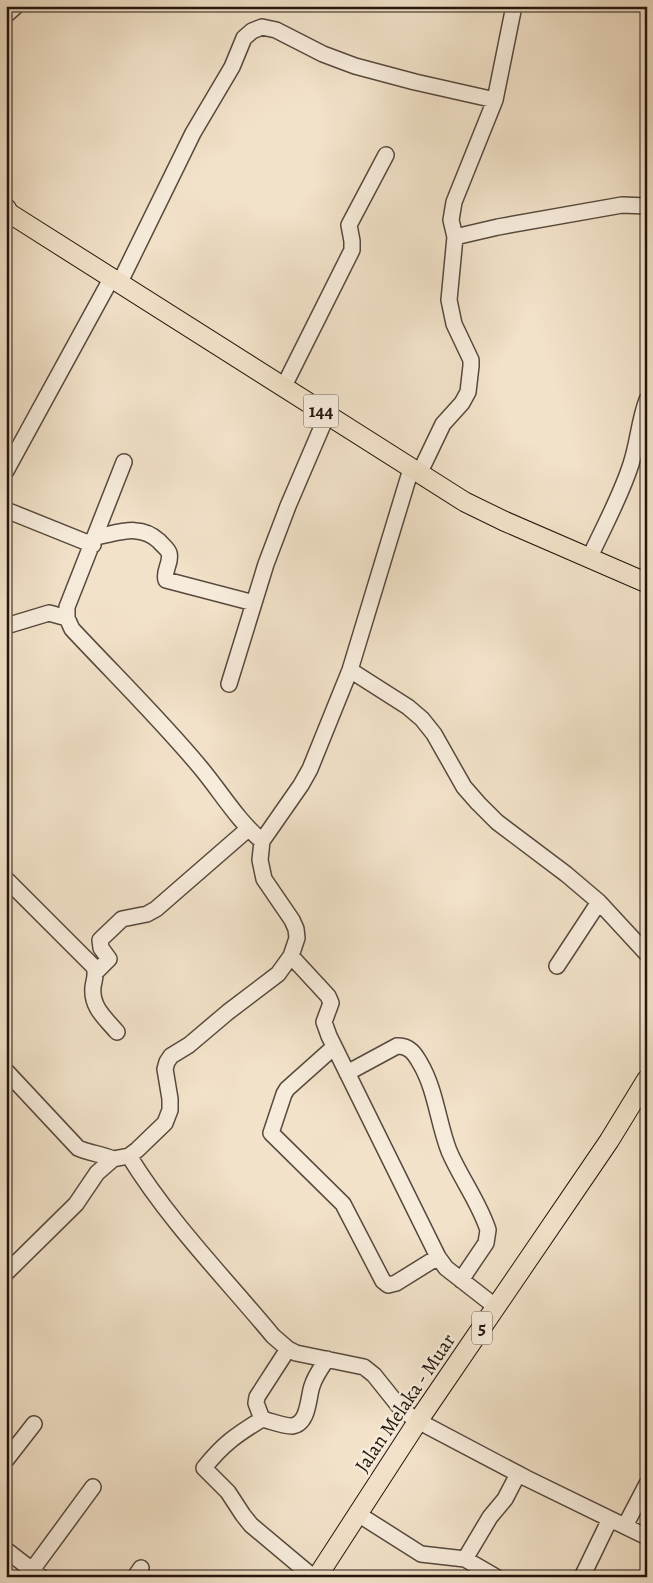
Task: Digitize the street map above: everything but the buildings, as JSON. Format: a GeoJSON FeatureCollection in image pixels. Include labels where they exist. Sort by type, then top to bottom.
{"type":"FeatureCollection","features":[{"type":"Feature","properties":{"kind":"main road","name":"144"},"geometry":{"type":"LineString","coordinates":[[7,213],[466,502],[504,521],[647,583]]}},
{"type":"Feature","properties":{"kind":"main road","name":"Jalan Melaka - Muar"},"geometry":{"type":"LineString","coordinates":[[317,1577],[418,1421],[604,1150],[645,1084]]}},
{"type":"Feature","properties":{"kind":"street"},"geometry":{"type":"LineString","coordinates":[[6,15],[16,6]]}},
{"type":"Feature","properties":{"kind":"street"},"geometry":{"type":"LineString","coordinates":[[6,1272],[66,1216],[97,1173],[112,1159],[129,1156],[156,1133],[164,1123],[170,1110],[165,1069],[167,1062],[172,1056],[189,1045],[278,974],[291,956],[296,938],[296,929],[264,879],[260,860],[262,841],[301,785],[310,768],[350,670],[415,471],[443,424],[462,403],[468,392],[471,360],[454,324],[450,300],[456,237],[451,220],[454,202],[495,100],[514,6]]}},
{"type":"Feature","properties":{"kind":"street"},"geometry":{"type":"LineString","coordinates":[[6,471],[115,282],[193,133],[232,68],[244,38],[252,31],[262,27],[276,30],[324,54],[355,66],[495,100]]}},
{"type":"Feature","properties":{"kind":"street"},"geometry":{"type":"LineString","coordinates":[[284,386],[352,250],[349,224],[386,155]]}},
{"type":"Feature","properties":{"kind":"street"},"geometry":{"type":"LineString","coordinates":[[456,237],[622,205],[647,206]]}},
{"type":"Feature","properties":{"kind":"street"},"geometry":{"type":"LineString","coordinates":[[589,559],[632,462],[639,426],[647,400]]}},
{"type":"Feature","properties":{"kind":"street"},"geometry":{"type":"LineString","coordinates":[[229,684],[266,564],[288,506],[327,415]]}},
{"type":"Feature","properties":{"kind":"street"},"geometry":{"type":"LineString","coordinates":[[124,462],[67,607],[67,618],[72,629],[202,769],[248,829],[262,841]]}},
{"type":"Feature","properties":{"kind":"street"},"geometry":{"type":"LineString","coordinates":[[6,510],[94,541],[131,530],[144,530],[152,534],[169,552],[170,556],[164,576],[166,580],[254,603]]}},
{"type":"Feature","properties":{"kind":"street"},"geometry":{"type":"LineString","coordinates":[[6,626],[49,613],[67,618]]}},
{"type":"Feature","properties":{"kind":"street"},"geometry":{"type":"LineString","coordinates":[[350,670],[408,707],[422,719],[434,734],[464,787],[478,803],[497,822],[566,874],[599,902],[647,954]]}},
{"type":"Feature","properties":{"kind":"street"},"geometry":{"type":"LineString","coordinates":[[117,1032],[97,1009],[92,995],[96,972],[109,958],[101,948],[100,940],[122,919],[147,914],[156,909],[248,829]]}},
{"type":"Feature","properties":{"kind":"street"},"geometry":{"type":"LineString","coordinates":[[6,879],[84,955],[96,972]]}},
{"type":"Feature","properties":{"kind":"street"},"geometry":{"type":"LineString","coordinates":[[557,966],[599,902]]}},
{"type":"Feature","properties":{"kind":"street"},"geometry":{"type":"LineString","coordinates":[[291,956],[328,996],[331,1003],[324,1025],[438,1257],[446,1268],[496,1307]]}},
{"type":"Feature","properties":{"kind":"street"},"geometry":{"type":"LineString","coordinates":[[347,1073],[398,1046],[409,1049],[420,1064],[430,1087],[448,1149],[488,1230],[486,1242],[461,1280]]}},
{"type":"Feature","properties":{"kind":"street"},"geometry":{"type":"LineString","coordinates":[[334,1047],[287,1089],[272,1133],[343,1204],[384,1281],[388,1284],[396,1282],[438,1257]]}},
{"type":"Feature","properties":{"kind":"street"},"geometry":{"type":"LineString","coordinates":[[6,1071],[78,1148],[86,1152],[103,1154],[112,1159]]}},
{"type":"Feature","properties":{"kind":"street"},"geometry":{"type":"LineString","coordinates":[[129,1156],[147,1186],[165,1208],[273,1336],[288,1349],[296,1353],[364,1367],[374,1375],[402,1410],[418,1421],[518,1474],[647,1537]]}},
{"type":"Feature","properties":{"kind":"street"},"geometry":{"type":"LineString","coordinates":[[262,1418],[256,1403],[257,1397],[288,1349]]}},
{"type":"Feature","properties":{"kind":"street"},"geometry":{"type":"LineString","coordinates":[[313,1577],[251,1525],[228,1492],[204,1468],[219,1449],[230,1439],[262,1418],[292,1426],[299,1423],[307,1410],[311,1388],[316,1375],[327,1359]]}},
{"type":"Feature","properties":{"kind":"street"},"geometry":{"type":"LineString","coordinates":[[6,1460],[34,1424]]}},
{"type":"Feature","properties":{"kind":"street"},"geometry":{"type":"LineString","coordinates":[[465,1559],[490,1517],[505,1498],[518,1474]]}},
{"type":"Feature","properties":{"kind":"street"},"geometry":{"type":"LineString","coordinates":[[625,1526],[647,1484]]}},
{"type":"Feature","properties":{"kind":"street"},"geometry":{"type":"LineString","coordinates":[[6,1550],[37,1573],[93,1487]]}},
{"type":"Feature","properties":{"kind":"street"},"geometry":{"type":"LineString","coordinates":[[358,1514],[421,1554],[465,1559],[496,1577]]}},
{"type":"Feature","properties":{"kind":"street"},"geometry":{"type":"LineString","coordinates":[[582,1577],[610,1519]]}}]}
